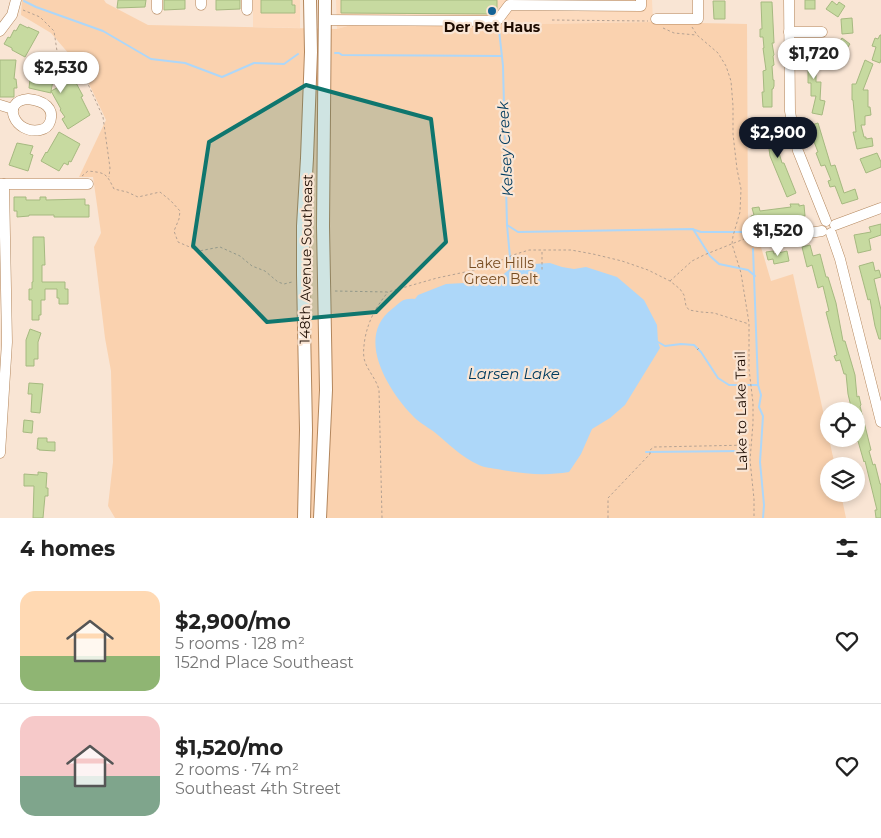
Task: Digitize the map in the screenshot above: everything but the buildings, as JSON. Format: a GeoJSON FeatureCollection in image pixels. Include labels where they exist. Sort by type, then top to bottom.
{"type":"FeatureCollection","features":[{"type":"Feature","properties":{"kind":"main road","name":"148th Avenue Southeast"},"geometry":{"type":"LineString","coordinates":[[304,518],[306,430],[303,226],[311,52],[310,0]]}},
{"type":"Feature","properties":{"kind":"main road","name":"148th Avenue Southeast"},"geometry":{"type":"LineString","coordinates":[[320,518],[326,390],[322,226],[325,0]]}},
{"type":"Feature","properties":{"kind":"main road"},"geometry":{"type":"LineString","coordinates":[[307,158],[313,171],[318,171],[324,166]]}},
{"type":"Feature","properties":{"kind":"main road"},"geometry":{"type":"LineString","coordinates":[[306,430],[313,427],[318,428],[322,434],[324,447]]}},
{"type":"Feature","properties":{"kind":"street"},"geometry":{"type":"LineString","coordinates":[[326,20],[497,20],[509,3],[641,6],[641,0]]}},
{"type":"Feature","properties":{"kind":"street"},"geometry":{"type":"LineString","coordinates":[[652,20],[698,19],[698,0]]}},
{"type":"Feature","properties":{"kind":"street"},"geometry":{"type":"LineString","coordinates":[[789,0],[790,111],[793,130],[798,151],[828,227],[842,269],[881,422]]}},
{"type":"Feature","properties":{"kind":"street"},"geometry":{"type":"LineString","coordinates":[[0,31],[12,16],[15,3]]}},
{"type":"Feature","properties":{"kind":"street"},"geometry":{"type":"LineString","coordinates":[[789,32],[822,32]]}},
{"type":"Feature","properties":{"kind":"street"},"geometry":{"type":"LineString","coordinates":[[0,106],[13,109]]}},
{"type":"Feature","properties":{"kind":"street"},"geometry":{"type":"LineString","coordinates":[[0,453],[7,342],[2,184],[88,184]]}},
{"type":"Feature","properties":{"kind":"street"},"geometry":{"type":"LineString","coordinates":[[752,236],[784,237],[807,234],[881,208]]}},
{"type":"Feature","properties":{"kind":"path"},"geometry":{"type":"LineString","coordinates":[[15,3],[40,16],[54,31],[57,51],[88,84],[103,117],[110,168],[109,178],[114,189],[138,196],[160,192],[180,211],[174,232],[178,242],[199,250],[220,247],[240,256],[252,266],[265,271],[278,282],[284,284],[295,282]]}},
{"type":"Feature","properties":{"kind":"path"},"geometry":{"type":"LineString","coordinates":[[691,19],[697,35],[718,52],[726,66],[730,81],[733,106],[733,134],[741,189],[740,212],[732,244]]}},
{"type":"Feature","properties":{"kind":"path"},"geometry":{"type":"LineString","coordinates":[[552,20],[652,20]]}},
{"type":"Feature","properties":{"kind":"path"},"geometry":{"type":"LineString","coordinates":[[663,28],[674,33],[697,35]]}},
{"type":"Feature","properties":{"kind":"path"},"geometry":{"type":"LineString","coordinates":[[670,281],[692,262],[713,250],[752,236]]}},
{"type":"Feature","properties":{"kind":"path","name":"Lake to Lake Trail"},"geometry":{"type":"LineString","coordinates":[[732,244],[741,272],[749,324],[749,369],[753,404],[750,460],[754,518]]}},
{"type":"Feature","properties":{"kind":"path"},"geometry":{"type":"LineString","coordinates":[[331,292],[388,292],[437,278],[484,268],[528,250],[571,250],[622,261],[648,270],[670,281],[680,289],[684,294],[686,306],[689,310],[714,313],[749,324]]}},
{"type":"Feature","properties":{"kind":"path"},"geometry":{"type":"LineString","coordinates":[[542,250],[542,271]]}},
{"type":"Feature","properties":{"kind":"path"},"geometry":{"type":"LineString","coordinates":[[382,518],[379,390],[378,383],[364,359],[363,348],[374,311],[388,292]]}},
{"type":"Feature","properties":{"kind":"path"},"geometry":{"type":"LineString","coordinates":[[608,518],[608,498],[650,454],[650,450],[654,446],[750,445]]}},
{"type":"Feature","properties":{"kind":"highlighted area"},"geometry":{"type":"Polygon","coordinates":[[[306,85],[431,119],[446,242],[376,312],[267,322],[193,246],[209,142],[306,85]]]}},
{"type":"Feature","properties":{"kind":"shaded area"},"geometry":{"type":"Polygon","coordinates":[[[253,0],[300,0],[300,28],[253,27],[253,0]]]}},
{"type":"Feature","properties":{"kind":"shaded area"},"geometry":{"type":"Polygon","coordinates":[[[336,0],[652,0],[653,22],[414,26],[351,25],[337,29],[336,0]]]}},
{"type":"Feature","properties":{"kind":"green space","name":"Lake Hills Green Belt"},"geometry":{"type":"Polygon","coordinates":[[[22,0],[104,0],[106,3],[148,25],[337,29],[351,25],[414,26],[653,22],[747,24],[748,230],[755,231],[771,281],[793,274],[821,402],[820,447],[831,447],[833,457],[820,457],[820,502],[843,502],[846,518],[115,518],[108,506],[113,462],[111,371],[94,247],[101,233],[93,177],[79,177],[106,120],[82,69],[51,33],[21,15],[22,0]]]}},
{"type":"Feature","properties":{"kind":"water","name":"Larsen Lake"},"geometry":{"type":"Polygon","coordinates":[[[550,263],[574,269],[586,267],[617,277],[644,300],[657,325],[660,348],[625,405],[610,418],[592,429],[581,454],[569,472],[533,474],[481,466],[460,454],[433,431],[419,422],[403,404],[385,378],[379,363],[376,334],[381,321],[404,300],[415,299],[418,295],[446,284],[464,283],[486,276],[499,278],[511,268],[550,263]]]}},
{"type":"Feature","properties":{"kind":"waterway"},"geometry":{"type":"LineString","coordinates":[[24,1],[103,31],[151,59],[185,63],[222,77],[254,63],[284,64],[298,54]]}},
{"type":"Feature","properties":{"kind":"waterway","name":"Kelsey Creek"},"geometry":{"type":"LineString","coordinates":[[499,30],[503,66],[507,225],[511,268]]}},
{"type":"Feature","properties":{"kind":"waterway"},"geometry":{"type":"LineString","coordinates":[[335,53],[342,55],[501,56]]}},
{"type":"Feature","properties":{"kind":"waterway"},"geometry":{"type":"LineString","coordinates":[[507,225],[518,232],[692,229],[701,232],[742,232]]}},
{"type":"Feature","properties":{"kind":"waterway"},"geometry":{"type":"LineString","coordinates":[[693,229],[710,256],[719,264],[748,270],[755,276]]}},
{"type":"Feature","properties":{"kind":"waterway"},"geometry":{"type":"LineString","coordinates":[[753,249],[758,384]]}},
{"type":"Feature","properties":{"kind":"waterway","name":"Kelsey Creek"},"geometry":{"type":"LineString","coordinates":[[658,342],[665,346],[694,345],[701,352],[718,378],[729,385],[758,385],[761,395],[759,407],[763,416],[760,462],[764,505],[763,518]]}},
{"type":"Feature","properties":{"kind":"waterway"},"geometry":{"type":"LineString","coordinates":[[646,452],[743,451]]}},
{"type":"Feature","properties":{"kind":"place","name":"Der Pet Haus"},"geometry":{"type":"Point","coordinates":[492,11]}}]}
